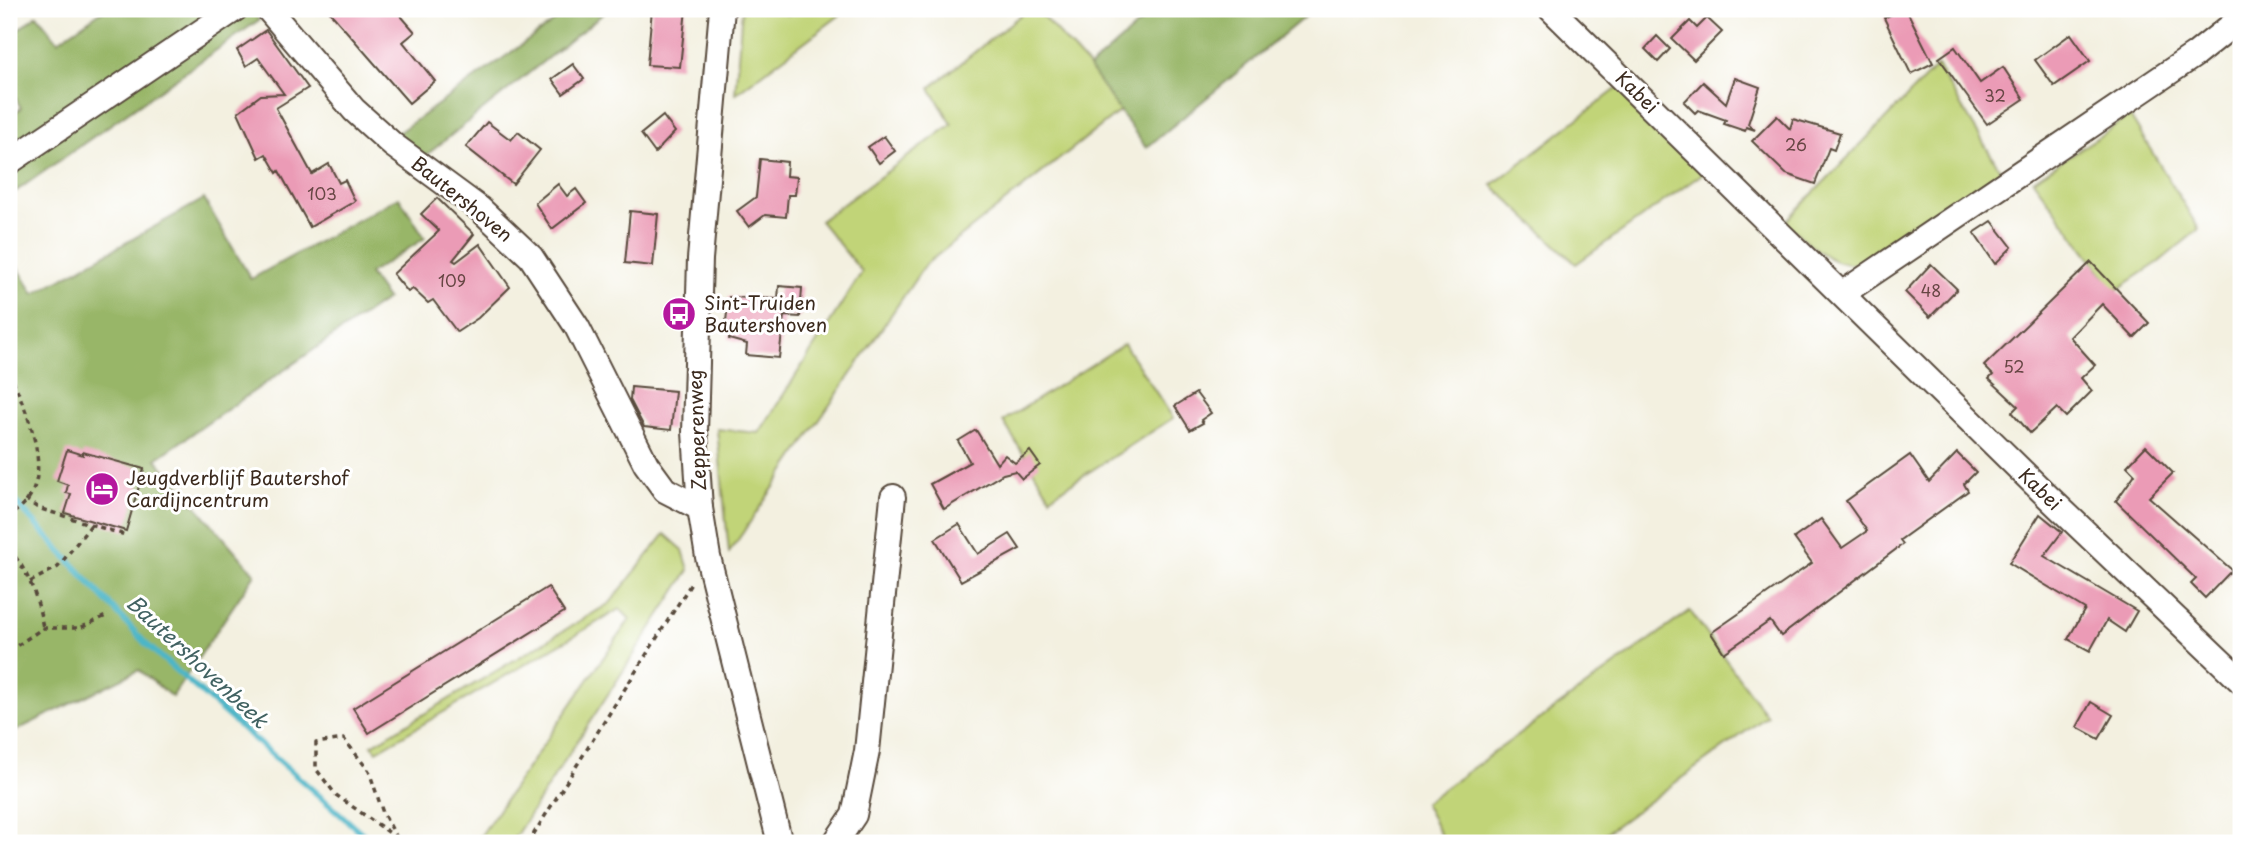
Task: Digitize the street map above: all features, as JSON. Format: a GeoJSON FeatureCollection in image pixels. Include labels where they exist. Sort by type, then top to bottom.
{"type":"FeatureCollection","features":[{"type":"Feature","properties":{"kind":"street"},"geometry":{"type":"LineString","coordinates":[[9,162],[234,9]]}},
{"type":"Feature","properties":{"kind":"street","name":"Bautershoven"},"geometry":{"type":"LineString","coordinates":[[268,9],[354,110],[393,145],[481,209],[531,257],[577,327],[646,464],[665,490],[700,508]]}},
{"type":"Feature","properties":{"kind":"street","name":"Zepperenweg"},"geometry":{"type":"LineString","coordinates":[[722,9],[695,351],[695,432],[700,508],[708,557],[780,843]]}},
{"type":"Feature","properties":{"kind":"street","name":"Kabei"},"geometry":{"type":"LineString","coordinates":[[1551,9],[1843,293],[2043,493],[2241,681]]}},
{"type":"Feature","properties":{"kind":"street"},"geometry":{"type":"LineString","coordinates":[[1843,293],[2196,54],[2241,18]]}},
{"type":"Feature","properties":{"kind":"street"},"geometry":{"type":"LineString","coordinates":[[835,843],[854,815],[867,751],[893,497]]}},
{"type":"Feature","properties":{"kind":"path"},"geometry":{"type":"LineString","coordinates":[[9,371],[35,433],[38,455],[33,491],[9,515]]}},
{"type":"Feature","properties":{"kind":"path"},"geometry":{"type":"LineString","coordinates":[[26,499],[38,508],[125,534]]}},
{"type":"Feature","properties":{"kind":"path"},"geometry":{"type":"LineString","coordinates":[[30,582],[58,567],[91,524]]}},
{"type":"Feature","properties":{"kind":"path"},"geometry":{"type":"LineString","coordinates":[[9,549],[22,564],[38,599],[43,628]]}},
{"type":"Feature","properties":{"kind":"path"},"geometry":{"type":"LineString","coordinates":[[527,843],[708,557]]}},
{"type":"Feature","properties":{"kind":"path"},"geometry":{"type":"LineString","coordinates":[[9,651],[43,628],[80,628],[108,615]]}},
{"type":"Feature","properties":{"kind":"path"},"geometry":{"type":"LineString","coordinates":[[397,838],[336,795],[316,769],[316,743],[344,739],[369,771],[383,813],[400,843]]}},
{"type":"Feature","properties":{"kind":"green space"},"geometry":{"type":"Polygon","coordinates":[[[105,9],[251,9],[259,20],[9,196],[9,133],[17,128],[10,117],[21,108],[9,86],[9,37],[37,15],[58,41],[105,9]]]}},
{"type":"Feature","properties":{"kind":"green space"},"geometry":{"type":"Polygon","coordinates":[[[572,9],[601,9],[604,13],[424,157],[395,135],[572,9]]]}},
{"type":"Feature","properties":{"kind":"green space"},"geometry":{"type":"Polygon","coordinates":[[[742,9],[784,9],[787,15],[795,9],[848,9],[735,94],[742,9]]]}},
{"type":"Feature","properties":{"kind":"green space"},"geometry":{"type":"Polygon","coordinates":[[[1028,9],[1036,9],[1089,67],[1120,111],[925,265],[729,553],[717,429],[759,433],[862,272],[820,221],[952,124],[930,88],[1028,9]]]}},
{"type":"Feature","properties":{"kind":"green space"},"geometry":{"type":"Polygon","coordinates":[[[1156,9],[1314,9],[1146,148],[1089,68],[1156,9]]]}},
{"type":"Feature","properties":{"kind":"green space"},"geometry":{"type":"Polygon","coordinates":[[[1937,66],[2002,173],[1865,263],[1841,263],[1831,259],[1811,246],[1785,222],[1937,66]]]}},
{"type":"Feature","properties":{"kind":"green space"},"geometry":{"type":"Polygon","coordinates":[[[1619,87],[1705,172],[1576,264],[1492,185],[1619,87]]]}},
{"type":"Feature","properties":{"kind":"green space"},"geometry":{"type":"Polygon","coordinates":[[[2130,116],[2199,229],[2159,262],[2115,291],[2033,180],[2130,116]]]}},
{"type":"Feature","properties":{"kind":"green space"},"geometry":{"type":"Polygon","coordinates":[[[399,197],[425,238],[369,274],[387,299],[156,459],[255,574],[172,697],[139,670],[9,734],[9,253],[34,294],[204,199],[251,279],[399,197]]]}},
{"type":"Feature","properties":{"kind":"green space"},"geometry":{"type":"Polygon","coordinates":[[[1124,344],[1173,418],[1050,497],[1003,421],[1124,344]]]}},
{"type":"Feature","properties":{"kind":"green space"},"geometry":{"type":"Polygon","coordinates":[[[665,534],[683,550],[689,570],[511,843],[477,841],[630,619],[620,609],[377,751],[372,745],[610,603],[665,534]]]}},
{"type":"Feature","properties":{"kind":"green space"},"geometry":{"type":"Polygon","coordinates":[[[1690,611],[1767,716],[1592,843],[1445,843],[1424,803],[1690,611]]]}},
{"type":"Feature","properties":{"kind":"building"},"geometry":{"type":"Polygon","coordinates":[[[327,9],[395,9],[415,32],[403,42],[435,81],[409,103],[327,9]]]}},
{"type":"Feature","properties":{"kind":"building"},"geometry":{"type":"Polygon","coordinates":[[[652,9],[686,9],[680,67],[647,65],[652,9]]]}},
{"type":"Feature","properties":{"kind":"building"},"geometry":{"type":"Polygon","coordinates":[[[1906,9],[1933,63],[1911,74],[1884,18],[1906,9]]]}},
{"type":"Feature","properties":{"kind":"building"},"geometry":{"type":"Polygon","coordinates":[[[1707,18],[1722,32],[1694,60],[1672,39],[1690,21],[1697,28],[1707,18]]]}},
{"type":"Feature","properties":{"kind":"building"},"geometry":{"type":"Polygon","coordinates":[[[266,30],[308,88],[276,108],[312,174],[329,164],[339,183],[345,180],[355,201],[310,227],[279,171],[277,173],[266,154],[259,158],[238,112],[261,95],[284,94],[258,58],[246,66],[237,50],[266,30]]]}},
{"type":"Feature","properties":{"kind":"building"},"geometry":{"type":"Polygon","coordinates":[[[2071,34],[2090,61],[2054,86],[2035,60],[2071,34]]]}},
{"type":"Feature","properties":{"kind":"building"},"geometry":{"type":"Polygon","coordinates":[[[1657,36],[1670,49],[1658,62],[1645,49],[1657,36]]]}},
{"type":"Feature","properties":{"kind":"building"},"geometry":{"type":"Polygon","coordinates":[[[1955,47],[1980,83],[2003,67],[2024,99],[1987,124],[1939,58],[1955,47]]]}},
{"type":"Feature","properties":{"kind":"building"},"geometry":{"type":"Polygon","coordinates":[[[573,64],[584,79],[563,94],[552,79],[573,64]]]}},
{"type":"Feature","properties":{"kind":"building"},"geometry":{"type":"Polygon","coordinates":[[[1735,78],[1760,87],[1748,124],[1755,130],[1746,127],[1745,131],[1724,124],[1726,120],[1698,110],[1695,113],[1684,102],[1703,82],[1726,103],[1735,78]]]}},
{"type":"Feature","properties":{"kind":"building"},"geometry":{"type":"Polygon","coordinates":[[[663,116],[675,132],[655,153],[641,134],[663,116]]]}},
{"type":"Feature","properties":{"kind":"building"},"geometry":{"type":"Polygon","coordinates":[[[1777,116],[1790,129],[1793,119],[1840,133],[1834,150],[1829,148],[1815,184],[1786,174],[1752,141],[1777,116]]]}},
{"type":"Feature","properties":{"kind":"building"},"geometry":{"type":"Polygon","coordinates":[[[487,122],[511,140],[518,132],[540,150],[513,184],[466,147],[487,122]]]}},
{"type":"Feature","properties":{"kind":"building"},"geometry":{"type":"Polygon","coordinates":[[[884,136],[895,151],[879,163],[868,147],[884,136]]]}},
{"type":"Feature","properties":{"kind":"building"},"geometry":{"type":"Polygon","coordinates":[[[760,159],[787,162],[786,176],[797,177],[795,195],[788,195],[786,217],[765,215],[749,227],[737,211],[756,197],[760,159]]]}},
{"type":"Feature","properties":{"kind":"building"},"geometry":{"type":"Polygon","coordinates":[[[558,184],[567,196],[576,189],[586,203],[552,229],[535,203],[558,184]]]}},
{"type":"Feature","properties":{"kind":"building"},"geometry":{"type":"Polygon","coordinates":[[[437,198],[474,234],[453,260],[456,262],[480,244],[510,287],[478,318],[457,332],[433,300],[428,303],[413,289],[408,292],[393,274],[439,231],[421,214],[437,198]]]}},
{"type":"Feature","properties":{"kind":"building"},"geometry":{"type":"Polygon","coordinates":[[[630,211],[658,214],[653,266],[625,263],[630,211]]]}},
{"type":"Feature","properties":{"kind":"building"},"geometry":{"type":"Polygon","coordinates":[[[1992,221],[2012,247],[1995,264],[1974,233],[1992,221]]]}},
{"type":"Feature","properties":{"kind":"building"},"geometry":{"type":"Polygon","coordinates":[[[2091,262],[2149,323],[2134,338],[2102,304],[2070,337],[2095,365],[2081,378],[2092,391],[2066,417],[2057,408],[2030,433],[2012,412],[2018,406],[1989,379],[1993,375],[1984,366],[2091,262]]]}},
{"type":"Feature","properties":{"kind":"building"},"geometry":{"type":"Polygon","coordinates":[[[1931,264],[1957,289],[1930,317],[1905,292],[1931,264]]]}},
{"type":"Feature","properties":{"kind":"building"},"geometry":{"type":"Polygon","coordinates":[[[779,286],[802,288],[800,317],[784,316],[779,358],[746,355],[747,344],[729,339],[730,330],[725,329],[729,297],[778,299],[779,286]]]}},
{"type":"Feature","properties":{"kind":"building"},"geometry":{"type":"Polygon","coordinates":[[[631,387],[675,391],[671,430],[644,427],[630,400],[631,387]]]}},
{"type":"Feature","properties":{"kind":"building"},"geometry":{"type":"Polygon","coordinates":[[[1196,393],[1211,413],[1201,420],[1203,423],[1190,430],[1175,406],[1196,393]]]}},
{"type":"Feature","properties":{"kind":"building"},"geometry":{"type":"Polygon","coordinates":[[[976,430],[997,464],[1005,455],[1015,463],[1030,451],[1040,465],[1022,479],[1015,471],[1003,474],[944,509],[930,484],[970,462],[958,441],[976,430]]]}},
{"type":"Feature","properties":{"kind":"building"},"geometry":{"type":"Polygon","coordinates":[[[2146,446],[2173,473],[2149,497],[2232,570],[2205,598],[2191,584],[2196,579],[2116,501],[2135,474],[2127,466],[2146,446]]]}},
{"type":"Feature","properties":{"kind":"building","name":"Jeugdverblijf Bautershof Cardijncentrum"},"geometry":{"type":"Polygon","coordinates":[[[67,450],[144,469],[126,531],[65,513],[71,494],[66,493],[68,485],[57,481],[67,450]]]}},
{"type":"Feature","properties":{"kind":"building"},"geometry":{"type":"Polygon","coordinates":[[[1957,453],[1976,472],[1964,484],[1968,491],[1900,540],[1903,544],[1781,636],[1770,621],[1724,653],[1711,633],[1812,563],[1794,538],[1821,519],[1842,548],[1867,531],[1846,501],[1910,455],[1929,482],[1957,453]]]}},
{"type":"Feature","properties":{"kind":"building"},"geometry":{"type":"Polygon","coordinates":[[[2040,514],[2062,532],[2044,556],[2137,611],[2125,632],[2107,620],[2090,651],[2068,639],[2085,609],[2009,563],[2040,514]]]}},
{"type":"Feature","properties":{"kind":"building"},"geometry":{"type":"Polygon","coordinates":[[[959,524],[978,554],[1010,534],[1020,549],[961,581],[935,539],[959,524]]]}},
{"type":"Feature","properties":{"kind":"building"},"geometry":{"type":"Polygon","coordinates":[[[548,587],[564,612],[369,733],[353,708],[548,587]]]}},
{"type":"Feature","properties":{"kind":"building"},"geometry":{"type":"Polygon","coordinates":[[[2091,702],[2113,715],[2099,739],[2077,727],[2091,702]]]}},
{"type":"Feature","properties":{"kind":"waterway","name":"Bautershovenbeek"},"geometry":{"type":"LineString","coordinates":[[9,495],[146,644],[373,843]]}},
{"type":"Feature","properties":{"kind":"place","name":"Sint-Truiden Bautershoven"},"geometry":{"type":"Point","coordinates":[679,314]}},
{"type":"Feature","properties":{"kind":"place","name":"Jeugdverblijf Bautershof Cardijncentrum"},"geometry":{"type":"Point","coordinates":[102,489]}}]}
